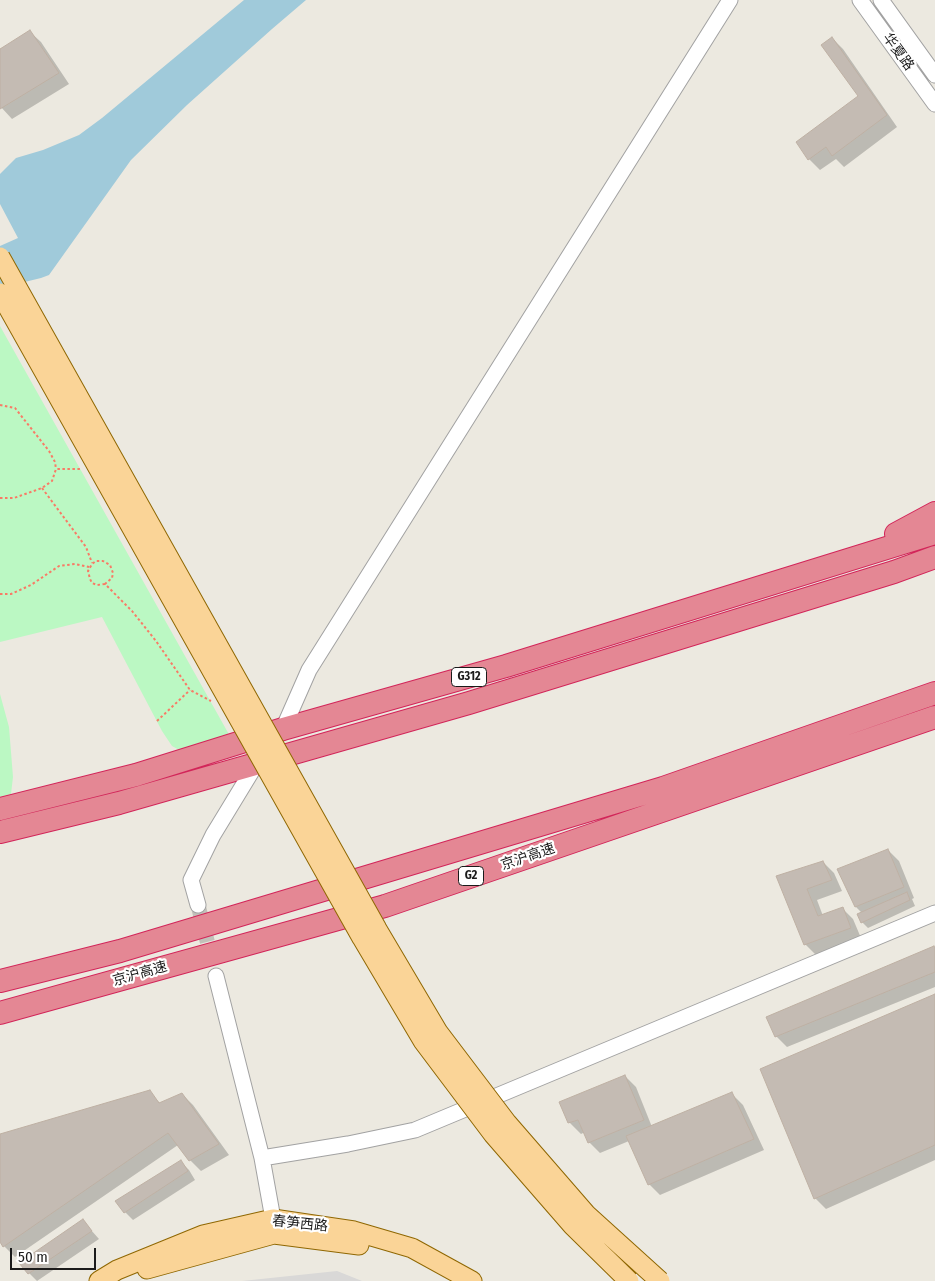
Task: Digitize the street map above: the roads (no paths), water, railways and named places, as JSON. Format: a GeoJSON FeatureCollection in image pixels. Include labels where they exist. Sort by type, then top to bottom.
{"type":"FeatureCollection","features":[{"type":"Feature","properties":{"kind":"highway"},"geometry":{"type":"LineString","coordinates":[[842,562],[935,514]]}},
{"type":"Feature","properties":{"kind":"highway","name":"G312"},"geometry":{"type":"LineString","coordinates":[[0,808],[136,775],[283,728],[506,666],[935,533]]}},
{"type":"Feature","properties":{"kind":"highway","name":"G312"},"geometry":{"type":"LineString","coordinates":[[0,832],[120,803],[479,700],[894,572],[935,557]]}},
{"type":"Feature","properties":{"kind":"highway","name":"京沪高速"},"geometry":{"type":"LineString","coordinates":[[0,981],[120,951],[663,788],[935,693]]}},
{"type":"Feature","properties":{"kind":"highway","name":"京沪高速"},"geometry":{"type":"LineString","coordinates":[[0,1013],[386,906],[935,717]]}},
{"type":"Feature","properties":{"kind":"main road"},"geometry":{"type":"LineString","coordinates":[[0,257],[377,929],[438,1032],[507,1123],[586,1214],[660,1281]]}},
{"type":"Feature","properties":{"kind":"main road"},"geometry":{"type":"LineString","coordinates":[[0,294],[362,938],[423,1041],[493,1134],[573,1226],[629,1281]]}},
{"type":"Feature","properties":{"kind":"main road","name":"春笋西路"},"geometry":{"type":"LineString","coordinates":[[99,1281],[117,1270],[203,1235],[273,1227],[354,1231],[412,1248],[472,1281]]}},
{"type":"Feature","properties":{"kind":"main road","name":"春笋西路"},"geometry":{"type":"LineString","coordinates":[[124,1281],[142,1270],[273,1227],[357,1244],[430,1268],[451,1281]]}},
{"type":"Feature","properties":{"kind":"street"},"geometry":{"type":"LineString","coordinates":[[198,905],[191,880],[213,835],[256,764],[283,728],[309,670],[730,0]]}},
{"type":"Feature","properties":{"kind":"street","name":"华夏路"},"geometry":{"type":"LineString","coordinates":[[860,0],[935,104]]}},
{"type":"Feature","properties":{"kind":"street","name":"华夏路"},"geometry":{"type":"LineString","coordinates":[[881,0],[935,75]]}},
{"type":"Feature","properties":{"kind":"street"},"geometry":{"type":"LineString","coordinates":[[262,1158],[348,1144],[414,1130],[935,913]]}},
{"type":"Feature","properties":{"kind":"street"},"geometry":{"type":"LineString","coordinates":[[216,976],[262,1158],[273,1227]]}},
{"type":"Feature","properties":{"kind":"water"},"geometry":{"type":"Polygon","coordinates":[[[244,0],[306,0],[187,105],[131,160],[49,275],[0,288],[0,246],[18,238],[0,204],[0,174],[16,158],[43,150],[79,135],[244,0]]]}},
{"type":"Feature","properties":{"kind":"tunnel"},"geometry":{"type":"LineString","coordinates":[[198,905],[216,976]]}}]}
